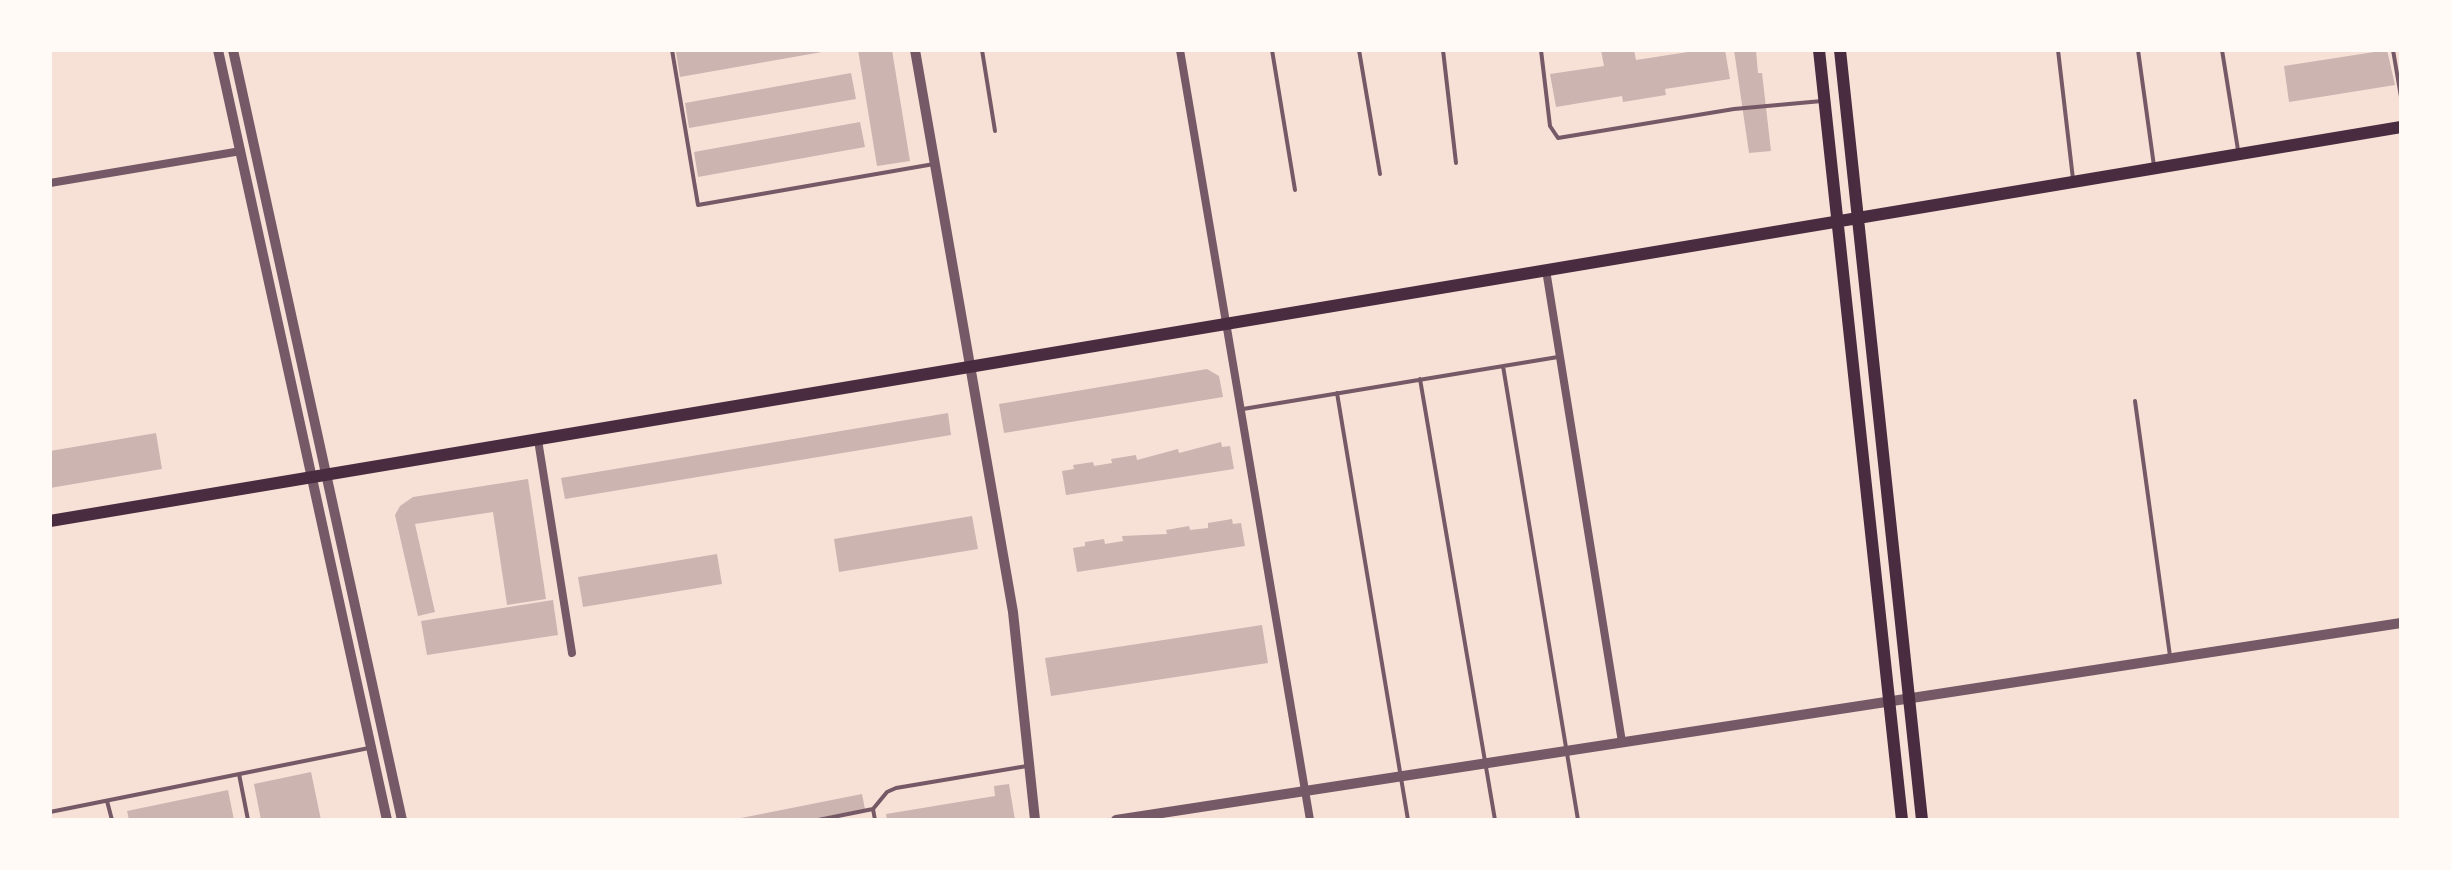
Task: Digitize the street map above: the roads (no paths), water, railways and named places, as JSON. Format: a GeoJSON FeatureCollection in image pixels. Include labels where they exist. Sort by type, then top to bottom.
{"type":"FeatureCollection","features":[{"type":"Feature","properties":{"kind":"main road"},"geometry":{"type":"LineString","coordinates":[[1819,50],[1902,820]]}},
{"type":"Feature","properties":{"kind":"main road"},"geometry":{"type":"LineString","coordinates":[[1840,50],[1922,820]]}},
{"type":"Feature","properties":{"kind":"main road"},"geometry":{"type":"LineString","coordinates":[[50,521],[2401,127]]}},
{"type":"Feature","properties":{"kind":"street"},"geometry":{"type":"LineString","coordinates":[[218,50],[387,820]]}},
{"type":"Feature","properties":{"kind":"street"},"geometry":{"type":"LineString","coordinates":[[233,50],[402,820]]}},
{"type":"Feature","properties":{"kind":"street"},"geometry":{"type":"LineString","coordinates":[[915,50],[1013,612],[1035,820]]}},
{"type":"Feature","properties":{"kind":"street"},"geometry":{"type":"LineString","coordinates":[[1180,50],[1310,820]]}},
{"type":"Feature","properties":{"kind":"street"},"geometry":{"type":"LineString","coordinates":[[50,183],[241,151]]}},
{"type":"Feature","properties":{"kind":"street"},"geometry":{"type":"LineString","coordinates":[[1546,270],[1622,742]]}},
{"type":"Feature","properties":{"kind":"street"},"geometry":{"type":"LineString","coordinates":[[538,440],[572,653]]}},
{"type":"Feature","properties":{"kind":"street"},"geometry":{"type":"LineString","coordinates":[[1116,820],[1184,815],[1305,791],[2401,623]]}},
{"type":"Feature","properties":{"kind":"lane"},"geometry":{"type":"LineString","coordinates":[[672,50],[698,205],[934,164]]}},
{"type":"Feature","properties":{"kind":"lane"},"geometry":{"type":"LineString","coordinates":[[982,50],[995,131]]}},
{"type":"Feature","properties":{"kind":"lane"},"geometry":{"type":"LineString","coordinates":[[1272,50],[1295,190]]}},
{"type":"Feature","properties":{"kind":"lane"},"geometry":{"type":"LineString","coordinates":[[1359,50],[1380,174]]}},
{"type":"Feature","properties":{"kind":"lane"},"geometry":{"type":"LineString","coordinates":[[1443,50],[1456,163]]}},
{"type":"Feature","properties":{"kind":"lane"},"geometry":{"type":"LineString","coordinates":[[1541,50],[1550,126],[1558,138],[1734,109],[1825,101]]}},
{"type":"Feature","properties":{"kind":"lane"},"geometry":{"type":"LineString","coordinates":[[2058,50],[2073,182]]}},
{"type":"Feature","properties":{"kind":"lane"},"geometry":{"type":"LineString","coordinates":[[2138,50],[2154,168]]}},
{"type":"Feature","properties":{"kind":"lane"},"geometry":{"type":"LineString","coordinates":[[2222,50],[2239,154]]}},
{"type":"Feature","properties":{"kind":"lane"},"geometry":{"type":"LineString","coordinates":[[2393,50],[2401,97]]}},
{"type":"Feature","properties":{"kind":"lane"},"geometry":{"type":"LineString","coordinates":[[1240,409],[1559,356]]}},
{"type":"Feature","properties":{"kind":"lane"},"geometry":{"type":"LineString","coordinates":[[1503,366],[1578,820]]}},
{"type":"Feature","properties":{"kind":"lane"},"geometry":{"type":"LineString","coordinates":[[1420,379],[1495,820]]}},
{"type":"Feature","properties":{"kind":"lane"},"geometry":{"type":"LineString","coordinates":[[1337,393],[1408,820]]}},
{"type":"Feature","properties":{"kind":"lane"},"geometry":{"type":"LineString","coordinates":[[2135,401],[2170,658]]}},
{"type":"Feature","properties":{"kind":"lane"},"geometry":{"type":"LineString","coordinates":[[50,812],[371,748]]}},
{"type":"Feature","properties":{"kind":"lane"},"geometry":{"type":"LineString","coordinates":[[818,820],[873,809],[887,792],[896,788],[1027,766]]}},
{"type":"Feature","properties":{"kind":"lane"},"geometry":{"type":"LineString","coordinates":[[239,774],[248,820]]}},
{"type":"Feature","properties":{"kind":"lane"},"geometry":{"type":"LineString","coordinates":[[107,801],[112,820]]}},
{"type":"Feature","properties":{"kind":"lane"},"geometry":{"type":"LineString","coordinates":[[873,809],[875,820]]}}]}
